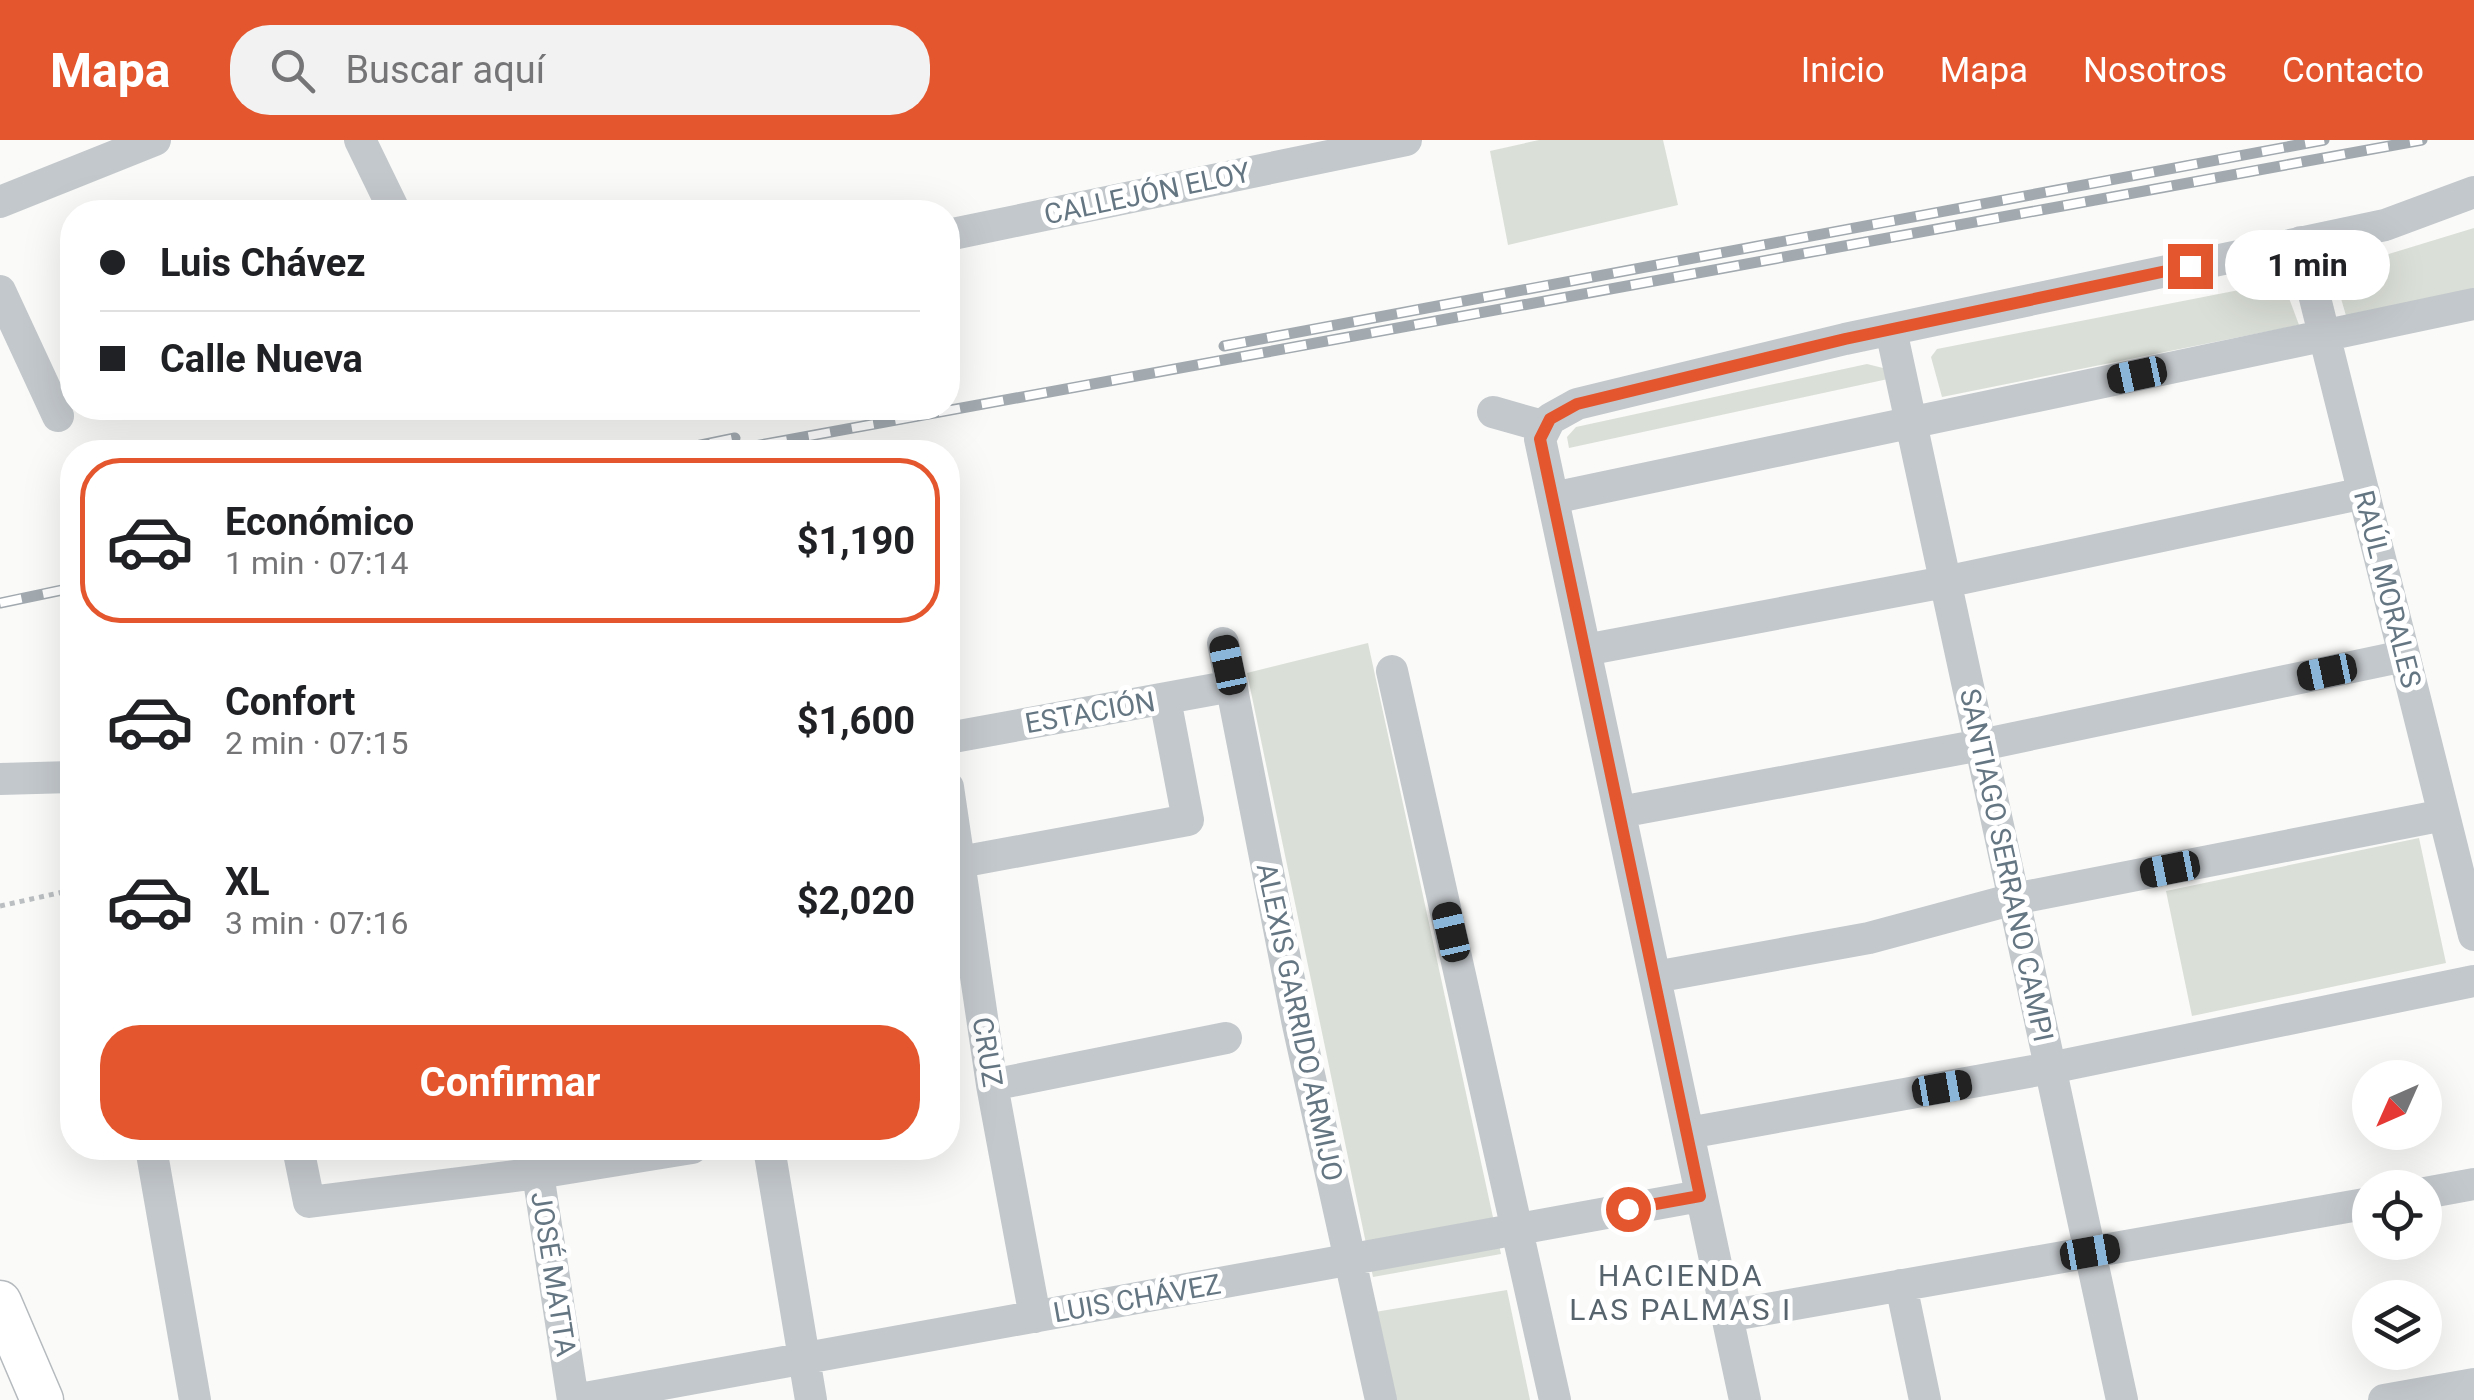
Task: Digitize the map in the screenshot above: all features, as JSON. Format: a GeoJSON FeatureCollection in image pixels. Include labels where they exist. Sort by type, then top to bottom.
{"type":"FeatureCollection","features":[{"type":"Feature","properties":{"kind":"main road"},"geometry":{"type":"LineString","coordinates":[[0,1302],[42,1400]]}},
{"type":"Feature","properties":{"kind":"street"},"geometry":{"type":"LineString","coordinates":[[0,202],[155,140]]}},
{"type":"Feature","properties":{"kind":"street"},"geometry":{"type":"LineString","coordinates":[[360,140],[390,200]]}},
{"type":"Feature","properties":{"kind":"street","name":"CALLEJÓN ELOY"},"geometry":{"type":"LineString","coordinates":[[960,233],[1406,140]]}},
{"type":"Feature","properties":{"kind":"street"},"geometry":{"type":"LineString","coordinates":[[1745,1400],[1553,498],[1543,433],[1550,419],[1577,404],[1891,330],[2385,225],[2474,192]]}},
{"type":"Feature","properties":{"kind":"street","name":"RAÚL MORALES"},"geometry":{"type":"LineString","coordinates":[[2302,242],[2474,935]]}},
{"type":"Feature","properties":{"kind":"street"},"geometry":{"type":"LineString","coordinates":[[0,291],[58,416]]}},
{"type":"Feature","properties":{"kind":"street"},"geometry":{"type":"LineString","coordinates":[[1553,498],[2474,304]]}},
{"type":"Feature","properties":{"kind":"street","name":"SANTIAGO SERRANO CAMPI"},"geometry":{"type":"LineString","coordinates":[[1891,330],[2122,1400]]}},
{"type":"Feature","properties":{"kind":"street"},"geometry":{"type":"LineString","coordinates":[[1493,412],[1543,433]]}},
{"type":"Feature","properties":{"kind":"street"},"geometry":{"type":"LineString","coordinates":[[1585,650],[1945,582],[2364,493]]}},
{"type":"Feature","properties":{"kind":"street","name":"ALEXIS GARRIDO ARMIJO"},"geometry":{"type":"LineString","coordinates":[[1223,644],[1297,1020],[1382,1400]]}},
{"type":"Feature","properties":{"kind":"street"},"geometry":{"type":"LineString","coordinates":[[1620,812],[1980,745],[2404,656]]}},
{"type":"Feature","properties":{"kind":"street"},"geometry":{"type":"LineString","coordinates":[[1392,671],[1554,1400]]}},
{"type":"Feature","properties":{"kind":"street","name":"ESTACIÓN"},"geometry":{"type":"LineString","coordinates":[[960,736],[1232,686]]}},
{"type":"Feature","properties":{"kind":"street"},"geometry":{"type":"LineString","coordinates":[[960,862],[1188,820],[1165,699]]}},
{"type":"Feature","properties":{"kind":"street"},"geometry":{"type":"LineString","coordinates":[[0,778],[60,777]]}},
{"type":"Feature","properties":{"kind":"street"},"geometry":{"type":"LineString","coordinates":[[1655,976],[1869,938],[2014,899],[2444,815]]}},
{"type":"Feature","properties":{"kind":"street","name":"CRUZ"},"geometry":{"type":"LineString","coordinates":[[960,862],[992,1085],[1034,1316]]}},
{"type":"Feature","properties":{"kind":"street"},"geometry":{"type":"LineString","coordinates":[[1688,1134],[2050,1068],[2474,981]]}},
{"type":"Feature","properties":{"kind":"street"},"geometry":{"type":"LineString","coordinates":[[992,1085],[1226,1038]]}},
{"type":"Feature","properties":{"kind":"street"},"geometry":{"type":"LineString","coordinates":[[153,1160],[196,1400]]}},
{"type":"Feature","properties":{"kind":"street"},"geometry":{"type":"LineString","coordinates":[[301,1160],[310,1202],[536,1160]]}},
{"type":"Feature","properties":{"kind":"street","name":"JOSÉ MATTA"},"geometry":{"type":"LineString","coordinates":[[536,1160],[574,1400]]}},
{"type":"Feature","properties":{"kind":"street"},"geometry":{"type":"LineString","coordinates":[[771,1160],[810,1400]]}},
{"type":"Feature","properties":{"kind":"street"},"geometry":{"type":"LineString","coordinates":[[2442,1190],[2474,1184]]}},
{"type":"Feature","properties":{"kind":"street","name":"LUIS CHÁVEZ"},"geometry":{"type":"LineString","coordinates":[[574,1400],[1700,1196]]}},
{"type":"Feature","properties":{"kind":"street"},"geometry":{"type":"LineString","coordinates":[[1727,1316],[2352,1206]]}},
{"type":"Feature","properties":{"kind":"street"},"geometry":{"type":"LineString","coordinates":[[1901,1285],[1926,1400]]}},
{"type":"Feature","properties":{"kind":"street"},"geometry":{"type":"LineString","coordinates":[[2384,1400],[2474,1384]]}},
{"type":"Feature","properties":{"kind":"path"},"geometry":{"type":"LineString","coordinates":[[0,906],[60,893]]}},
{"type":"Feature","properties":{"kind":"shaded area"},"geometry":{"type":"Polygon","coordinates":[[[1539,140],[1663,140],[1678,205],[1508,245],[1490,151],[1539,140]]]}},
{"type":"Feature","properties":{"kind":"shaded area"},"geometry":{"type":"Polygon","coordinates":[[[2474,228],[2474,292],[2347,319],[2333,271],[2474,228]]]}},
{"type":"Feature","properties":{"kind":"shaded area"},"geometry":{"type":"Polygon","coordinates":[[[2275,283],[2286,290],[2299,325],[1942,397],[1931,357],[1937,349],[2275,283]]]}},
{"type":"Feature","properties":{"kind":"shaded area"},"geometry":{"type":"Polygon","coordinates":[[[1867,364],[1883,368],[1888,379],[1569,448],[1567,437],[1576,427],[1867,364]]]}},
{"type":"Feature","properties":{"kind":"shaded area"},"geometry":{"type":"Polygon","coordinates":[[[1368,643],[1501,1254],[1373,1277],[1247,673],[1368,643]]]}},
{"type":"Feature","properties":{"kind":"shaded area"},"geometry":{"type":"Polygon","coordinates":[[[2419,838],[2446,963],[2192,1016],[2166,891],[2419,838]]]}},
{"type":"Feature","properties":{"kind":"shaded area"},"geometry":{"type":"Polygon","coordinates":[[[1507,1290],[1530,1400],[1389,1400],[1369,1313],[1507,1290]]]}},
{"type":"Feature","properties":{"kind":"railway"},"geometry":{"type":"LineString","coordinates":[[1224,346],[2324,140]]}},
{"type":"Feature","properties":{"kind":"railway"},"geometry":{"type":"LineString","coordinates":[[960,408],[2422,140]]}},
{"type":"Feature","properties":{"kind":"railway"},"geometry":{"type":"LineString","coordinates":[[787,440],[896,420]]}},
{"type":"Feature","properties":{"kind":"railway"},"geometry":{"type":"LineString","coordinates":[[725,440],[735,438]]}},
{"type":"Feature","properties":{"kind":"railway"},"geometry":{"type":"LineString","coordinates":[[0,603],[60,590]]}},
{"type":"Feature","properties":{"kind":"district","name":"HACIENDA LAS PALMAS I"},"geometry":{"type":"Point","coordinates":[1681,1293]}},
{"type":"Feature","properties":{"kind":"route"},"geometry":{"type":"LineString","coordinates":[[1628,1209],[1700,1196],[1540,439],[1550,419],[1577,404],[1845,339],[2190,266]]}}]}
